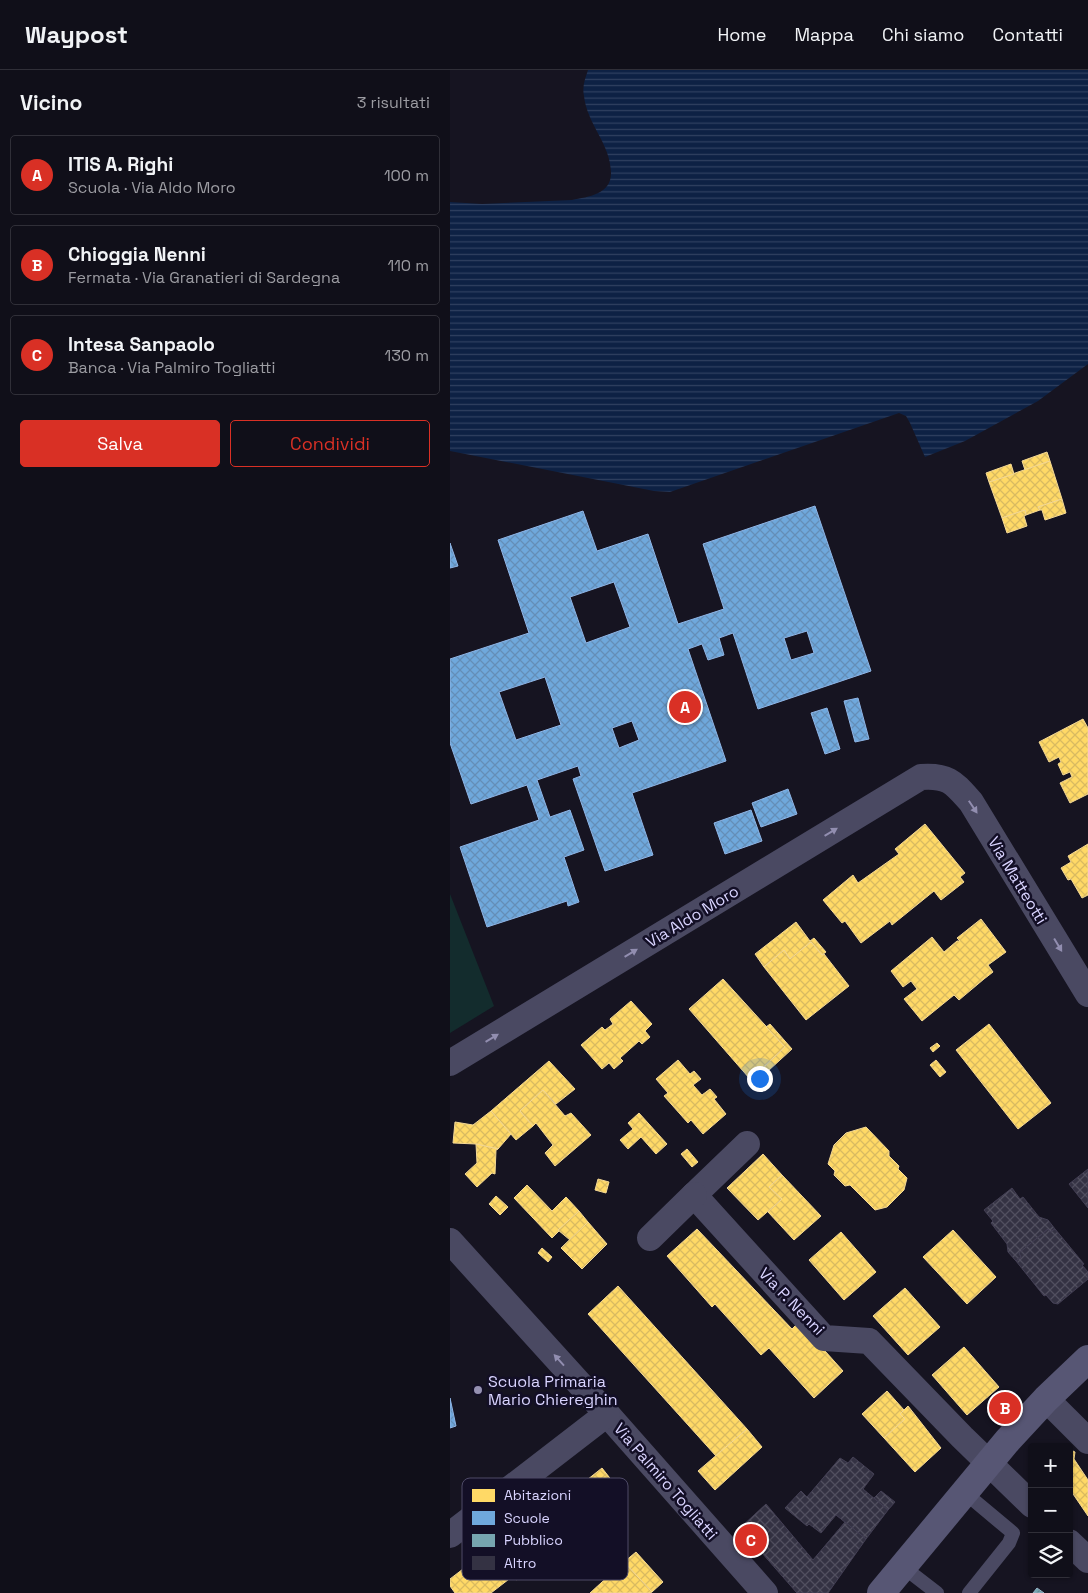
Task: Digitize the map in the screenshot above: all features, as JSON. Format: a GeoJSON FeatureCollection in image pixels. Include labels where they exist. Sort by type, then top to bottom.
{"type":"FeatureCollection","features":[{"type":"Feature","properties":{"kind":"street","name":"Via Matteotti"},"geometry":{"type":"LineString","coordinates":[[937,776],[954,784],[971,802],[1088,994]]}},
{"type":"Feature","properties":{"kind":"street","name":"Via Aldo Moro"},"geometry":{"type":"LineString","coordinates":[[450,1063],[921,777],[937,776]]}},
{"type":"Feature","properties":{"kind":"street"},"geometry":{"type":"LineString","coordinates":[[650,1238],[747,1144]]}},
{"type":"Feature","properties":{"kind":"street","name":"Via P. Nenni"},"geometry":{"type":"LineString","coordinates":[[694,1195],[824,1338],[869,1340],[988,1464],[1028,1502]]}},
{"type":"Feature","properties":{"kind":"street","name":"Via Palmiro Togliatti"},"geometry":{"type":"LineString","coordinates":[[450,1241],[607,1414],[765,1593]]}},
{"type":"Feature","properties":{"kind":"street"},"geometry":{"type":"LineString","coordinates":[[881,1593],[988,1464],[1046,1399],[1088,1359]]}},
{"type":"Feature","properties":{"kind":"street"},"geometry":{"type":"LineString","coordinates":[[1046,1399],[1088,1441]]}},
{"type":"Feature","properties":{"kind":"street","name":"Via Palmiro Togliatti"},"geometry":{"type":"LineString","coordinates":[[524,1478],[607,1414]]}},
{"type":"Feature","properties":{"kind":"street","name":"Via Palmiro Togliatti"},"geometry":{"type":"LineString","coordinates":[[450,1535],[462,1526]]}},
{"type":"Feature","properties":{"kind":"street"},"geometry":{"type":"LineString","coordinates":[[1073,1546],[1088,1560]]}},
{"type":"Feature","properties":{"kind":"lane"},"geometry":{"type":"LineString","coordinates":[[964,1492],[1013,1533],[1009,1543],[969,1593]]}},
{"type":"Feature","properties":{"kind":"lane"},"geometry":{"type":"LineString","coordinates":[[902,1566],[937,1593]]}},
{"type":"Feature","properties":{"kind":"green space"},"geometry":{"type":"Polygon","coordinates":[[[450,894],[494,1006],[450,1033],[450,894]]]}},
{"type":"Feature","properties":{"kind":"water"},"geometry":{"type":"Polygon","coordinates":[[[588,70],[1088,70],[1088,364],[1038,401],[965,441],[925,457],[906,416],[899,413],[670,492],[654,491],[450,451],[450,202],[482,204],[572,200],[592,196],[604,190],[610,179],[610,162],[586,106],[583,89],[588,70]]]}},
{"type":"Feature","properties":{"kind":"building: Abitazioni"},"geometry":{"type":"Polygon","coordinates":[[[1047,452],[1050,461],[1025,470],[1022,461],[1047,452]]]}},
{"type":"Feature","properties":{"kind":"building: Abitazioni"},"geometry":{"type":"Polygon","coordinates":[[[1050,461],[1062,499],[1038,507],[1040,510],[1026,515],[1025,510],[1002,518],[989,482],[1050,461]]]}},
{"type":"Feature","properties":{"kind":"building: Abitazioni"},"geometry":{"type":"Polygon","coordinates":[[[1011,464],[1014,474],[989,482],[986,473],[1011,464]]]}},
{"type":"Feature","properties":{"kind":"building: Abitazioni"},"geometry":{"type":"Polygon","coordinates":[[[1062,499],[1066,513],[1045,520],[1042,510],[1038,507],[1062,499]]]}},
{"type":"Feature","properties":{"kind":"building: Abitazioni"},"geometry":{"type":"Polygon","coordinates":[[[1025,510],[1026,515],[1024,516],[1027,526],[1007,533],[1002,518],[1025,510]]]}},
{"type":"Feature","properties":{"kind":"building: Abitazioni"},"geometry":{"type":"Polygon","coordinates":[[[1083,719],[1088,728],[1088,794],[1070,803],[1060,783],[1072,777],[1070,772],[1063,775],[1058,764],[1061,762],[1059,757],[1049,762],[1039,742],[1083,719]]]}},
{"type":"Feature","properties":{"kind":"building: Abitazioni"},"geometry":{"type":"Polygon","coordinates":[[[925,824],[965,873],[960,877],[964,882],[941,900],[934,891],[892,925],[890,921],[861,943],[845,921],[842,923],[823,900],[853,875],[858,883],[899,854],[895,849],[925,824]]]}},
{"type":"Feature","properties":{"kind":"building: Abitazioni"},"geometry":{"type":"Polygon","coordinates":[[[1088,844],[1088,895],[1082,898],[1071,879],[1068,880],[1061,868],[1071,862],[1068,856],[1088,844]]]}},
{"type":"Feature","properties":{"kind":"building: Abitazioni"},"geometry":{"type":"Polygon","coordinates":[[[981,919],[1006,952],[988,965],[993,972],[959,1000],[954,995],[922,1021],[904,999],[917,989],[911,981],[903,987],[891,971],[932,937],[944,952],[957,941],[960,941],[957,938],[981,919]]]}},
{"type":"Feature","properties":{"kind":"building: Abitazioni"},"geometry":{"type":"Polygon","coordinates":[[[796,922],[810,941],[814,938],[826,952],[822,955],[811,942],[790,959],[784,950],[764,967],[755,954],[796,922]]]}},
{"type":"Feature","properties":{"kind":"building: Abitazioni"},"geometry":{"type":"Polygon","coordinates":[[[811,942],[822,955],[824,954],[849,986],[806,1020],[764,967],[784,950],[790,959],[811,942]]]}},
{"type":"Feature","properties":{"kind":"building: Abitazioni"},"geometry":{"type":"Polygon","coordinates":[[[723,979],[785,1047],[750,1079],[689,1009],[723,979]]]}},
{"type":"Feature","properties":{"kind":"building: Abitazioni"},"geometry":{"type":"Polygon","coordinates":[[[631,1001],[652,1024],[645,1031],[650,1037],[642,1044],[639,1041],[620,1058],[623,1061],[614,1069],[609,1063],[602,1069],[581,1045],[602,1027],[605,1030],[613,1024],[610,1019],[631,1001]]]}},
{"type":"Feature","properties":{"kind":"building: Abitazioni"},"geometry":{"type":"Polygon","coordinates":[[[770,1024],[792,1049],[768,1071],[764,1067],[785,1047],[766,1027],[770,1024]]]}},
{"type":"Feature","properties":{"kind":"building: Abitazioni"},"geometry":{"type":"Polygon","coordinates":[[[989,1024],[1051,1103],[1018,1129],[956,1050],[989,1024]]]}},
{"type":"Feature","properties":{"kind":"building: Abitazioni"},"geometry":{"type":"Polygon","coordinates":[[[937,1043],[940,1046],[933,1052],[930,1048],[937,1043]]]}},
{"type":"Feature","properties":{"kind":"building: Abitazioni"},"geometry":{"type":"Polygon","coordinates":[[[678,1060],[690,1074],[694,1071],[701,1079],[693,1085],[702,1095],[710,1089],[717,1097],[714,1099],[726,1114],[703,1134],[691,1120],[688,1123],[664,1096],[668,1093],[656,1079],[678,1060]]]}},
{"type":"Feature","properties":{"kind":"building: Abitazioni"},"geometry":{"type":"Polygon","coordinates":[[[936,1060],[946,1072],[940,1077],[930,1065],[936,1060]]]}},
{"type":"Feature","properties":{"kind":"building: Abitazioni"},"geometry":{"type":"Polygon","coordinates":[[[549,1061],[575,1089],[556,1104],[543,1090],[520,1111],[533,1126],[516,1140],[491,1111],[549,1061]]]}},
{"type":"Feature","properties":{"kind":"building: Abitazioni"},"geometry":{"type":"Polygon","coordinates":[[[543,1090],[565,1116],[571,1113],[591,1135],[555,1166],[545,1153],[553,1145],[536,1123],[533,1126],[520,1111],[543,1090]]]}},
{"type":"Feature","properties":{"kind":"building: Abitazioni"},"geometry":{"type":"Polygon","coordinates":[[[491,1111],[511,1134],[498,1149],[476,1144],[453,1143],[455,1122],[473,1125],[491,1111]]]}},
{"type":"Feature","properties":{"kind":"building: Abitazioni"},"geometry":{"type":"Polygon","coordinates":[[[639,1113],[667,1144],[656,1154],[641,1137],[628,1149],[620,1140],[633,1129],[628,1123],[639,1113]]]}},
{"type":"Feature","properties":{"kind":"building: Abitazioni"},"geometry":{"type":"Polygon","coordinates":[[[866,1127],[889,1151],[889,1156],[907,1178],[904,1190],[887,1207],[875,1210],[850,1185],[845,1186],[834,1175],[835,1171],[828,1164],[834,1145],[846,1133],[866,1127]]]}},
{"type":"Feature","properties":{"kind":"building: Abitazioni"},"geometry":{"type":"Polygon","coordinates":[[[476,1144],[498,1149],[496,1150],[495,1174],[492,1173],[477,1187],[465,1174],[477,1163],[476,1144]]]}},
{"type":"Feature","properties":{"kind":"building: Abitazioni"},"geometry":{"type":"Polygon","coordinates":[[[687,1149],[698,1162],[692,1167],[681,1154],[687,1149]]]}},
{"type":"Feature","properties":{"kind":"building: Abitazioni"},"geometry":{"type":"Polygon","coordinates":[[[763,1154],[782,1175],[769,1187],[782,1199],[758,1220],[727,1188],[763,1154]]]}},
{"type":"Feature","properties":{"kind":"building: Abitazioni"},"geometry":{"type":"Polygon","coordinates":[[[782,1175],[821,1216],[794,1240],[768,1212],[782,1199],[769,1187],[782,1175]]]}},
{"type":"Feature","properties":{"kind":"building: Abitazioni"},"geometry":{"type":"Polygon","coordinates":[[[598,1179],[609,1182],[606,1193],[595,1190],[598,1179]]]}},
{"type":"Feature","properties":{"kind":"building: Abitazioni"},"geometry":{"type":"Polygon","coordinates":[[[527,1185],[552,1211],[566,1197],[579,1211],[552,1238],[514,1198],[527,1185]]]}},
{"type":"Feature","properties":{"kind":"building: Abitazioni"},"geometry":{"type":"Polygon","coordinates":[[[496,1196],[508,1207],[500,1215],[489,1204],[496,1196]]]}},
{"type":"Feature","properties":{"kind":"building: Abitazioni"},"geometry":{"type":"Polygon","coordinates":[[[579,1211],[588,1222],[570,1240],[558,1230],[579,1211]]]}},
{"type":"Feature","properties":{"kind":"building: Abitazioni"},"geometry":{"type":"Polygon","coordinates":[[[588,1222],[607,1244],[582,1269],[561,1248],[588,1222]]]}},
{"type":"Feature","properties":{"kind":"building: Abitazioni"},"geometry":{"type":"Polygon","coordinates":[[[697,1229],[792,1329],[799,1322],[843,1371],[814,1398],[769,1348],[761,1355],[715,1304],[712,1307],[667,1256],[697,1229]]]}},
{"type":"Feature","properties":{"kind":"building: Abitazioni"},"geometry":{"type":"Polygon","coordinates":[[[953,1230],[996,1277],[967,1304],[923,1257],[953,1230]]]}},
{"type":"Feature","properties":{"kind":"building: Abitazioni"},"geometry":{"type":"Polygon","coordinates":[[[841,1232],[876,1272],[844,1300],[809,1260],[841,1232]]]}},
{"type":"Feature","properties":{"kind":"building: Abitazioni"},"geometry":{"type":"Polygon","coordinates":[[[542,1248],[552,1257],[548,1262],[538,1253],[542,1248]]]}},
{"type":"Feature","properties":{"kind":"building: Abitazioni"},"geometry":{"type":"Polygon","coordinates":[[[618,1286],[747,1429],[716,1456],[588,1314],[618,1286]]]}},
{"type":"Feature","properties":{"kind":"building: Abitazioni"},"geometry":{"type":"Polygon","coordinates":[[[905,1288],[940,1327],[908,1355],[873,1316],[905,1288]]]}},
{"type":"Feature","properties":{"kind":"building: Abitazioni"},"geometry":{"type":"Polygon","coordinates":[[[964,1347],[999,1387],[967,1415],[932,1375],[964,1347]]]}},
{"type":"Feature","properties":{"kind":"building: Abitazioni"},"geometry":{"type":"Polygon","coordinates":[[[887,1391],[904,1410],[900,1414],[905,1419],[884,1438],[862,1414],[887,1391]]]}},
{"type":"Feature","properties":{"kind":"building: Abitazioni"},"geometry":{"type":"Polygon","coordinates":[[[908,1406],[941,1448],[915,1472],[884,1438],[905,1419],[900,1414],[908,1406]]]}},
{"type":"Feature","properties":{"kind":"building: Abitazioni"},"geometry":{"type":"Polygon","coordinates":[[[747,1429],[762,1447],[715,1490],[698,1471],[747,1429]]]}},
{"type":"Feature","properties":{"kind":"building: Abitazioni"},"geometry":{"type":"Polygon","coordinates":[[[1073,1451],[1075,1452],[1074,1459],[1088,1480],[1088,1516],[1073,1494],[1073,1451]]]}},
{"type":"Feature","properties":{"kind":"building: Abitazioni"},"geometry":{"type":"Polygon","coordinates":[[[602,1468],[610,1478],[589,1478],[602,1468]]]}},
{"type":"Feature","properties":{"kind":"building: Abitazioni"},"geometry":{"type":"Polygon","coordinates":[[[636,1552],[663,1582],[652,1592],[628,1566],[628,1559],[636,1552]]]}},
{"type":"Feature","properties":{"kind":"building: Abitazioni"},"geometry":{"type":"Polygon","coordinates":[[[628,1566],[652,1592],[650,1593],[590,1593],[604,1580],[628,1580],[628,1566]]]}},
{"type":"Feature","properties":{"kind":"building: Abitazioni"},"geometry":{"type":"Polygon","coordinates":[[[462,1570],[462,1580],[508,1580],[491,1593],[455,1593],[450,1586],[450,1579],[462,1570]]]}},
{"type":"Feature","properties":{"kind":"building: Scuole"},"geometry":{"type":"Polygon","coordinates":[[[815,506],[871,671],[758,709],[733,633],[719,638],[724,655],[708,660],[702,644],[688,649],[726,761],[632,793],[653,855],[605,871],[573,779],[581,776],[578,766],[537,780],[550,817],[570,810],[584,850],[564,857],[579,902],[568,906],[567,901],[487,927],[460,847],[539,820],[527,785],[471,804],[450,743],[450,659],[529,633],[498,540],[583,511],[597,551],[648,534],[678,624],[724,609],[703,544],[815,506]],[[614,582],[570,597],[586,643],[630,627],[614,582]],[[807,631],[784,638],[791,660],[814,653],[807,631]],[[545,677],[499,692],[516,740],[561,725],[545,677]],[[632,721],[612,728],[619,748],[639,740],[632,721]]]}},
{"type":"Feature","properties":{"kind":"building: Scuole"},"geometry":{"type":"Polygon","coordinates":[[[450,543],[458,566],[450,568],[450,543]]]}},
{"type":"Feature","properties":{"kind":"building: Scuole"},"geometry":{"type":"Polygon","coordinates":[[[858,698],[869,739],[855,742],[844,701],[858,698]]]}},
{"type":"Feature","properties":{"kind":"building: Scuole"},"geometry":{"type":"Polygon","coordinates":[[[827,708],[840,749],[825,754],[811,713],[827,708]]]}},
{"type":"Feature","properties":{"kind":"building: Scuole"},"geometry":{"type":"Polygon","coordinates":[[[788,789],[797,814],[761,827],[752,803],[788,789]]]}},
{"type":"Feature","properties":{"kind":"building: Scuole"},"geometry":{"type":"Polygon","coordinates":[[[751,810],[762,841],[725,854],[714,823],[751,810]]]}},
{"type":"Feature","properties":{"kind":"building: Scuole"},"geometry":{"type":"Polygon","coordinates":[[[450,1398],[456,1426],[450,1428],[450,1398]]]}},
{"type":"Feature","properties":{"kind":"building: Pubblico"},"geometry":{"type":"Polygon","coordinates":[[[1037,1588],[1044,1593],[1033,1593],[1037,1588]]]}},
{"type":"Feature","properties":{"kind":"building: Altro"},"geometry":{"type":"Polygon","coordinates":[[[1088,1169],[1088,1208],[1069,1184],[1088,1169]]]}},
{"type":"Feature","properties":{"kind":"building: Altro"},"geometry":{"type":"Polygon","coordinates":[[[1012,1188],[1020,1199],[1023,1197],[1039,1217],[1048,1220],[1055,1229],[1050,1232],[1048,1229],[1019,1253],[1021,1257],[1016,1261],[1008,1252],[1007,1244],[984,1210],[1012,1188]]]}},
{"type":"Feature","properties":{"kind":"building: Altro"},"geometry":{"type":"Polygon","coordinates":[[[1048,1229],[1050,1232],[1055,1229],[1084,1264],[1082,1265],[1088,1272],[1088,1279],[1058,1304],[1053,1303],[1046,1295],[1044,1296],[1016,1261],[1021,1257],[1019,1253],[1048,1229]]]}},
{"type":"Feature","properties":{"kind":"building: Altro"},"geometry":{"type":"Polygon","coordinates":[[[853,1457],[874,1474],[863,1489],[888,1510],[866,1539],[836,1515],[821,1533],[809,1524],[807,1526],[785,1508],[801,1491],[807,1497],[840,1458],[848,1463],[853,1457]]]}},
{"type":"Feature","properties":{"kind":"building: Altro"},"geometry":{"type":"Polygon","coordinates":[[[881,1491],[895,1502],[888,1510],[874,1498],[881,1491]]]}},
{"type":"Feature","properties":{"kind":"building: Altro"},"geometry":{"type":"Polygon","coordinates":[[[766,1504],[813,1560],[845,1522],[866,1539],[828,1593],[797,1593],[740,1528],[766,1504]]]}},
{"type":"Feature","properties":{"kind":"place","name":"ITIS A. Righi"},"geometry":{"type":"Point","coordinates":[685,707]}},
{"type":"Feature","properties":{"kind":"place","name":"Scuola Primaria Mario Chiereghin"},"geometry":{"type":"Point","coordinates":[478,1390]}},
{"type":"Feature","properties":{"kind":"place","name":"Chioggia Nenni"},"geometry":{"type":"Point","coordinates":[1005,1408]}},
{"type":"Feature","properties":{"kind":"place","name":"Intesa Sanpaolo"},"geometry":{"type":"Point","coordinates":[751,1540]}}]}
